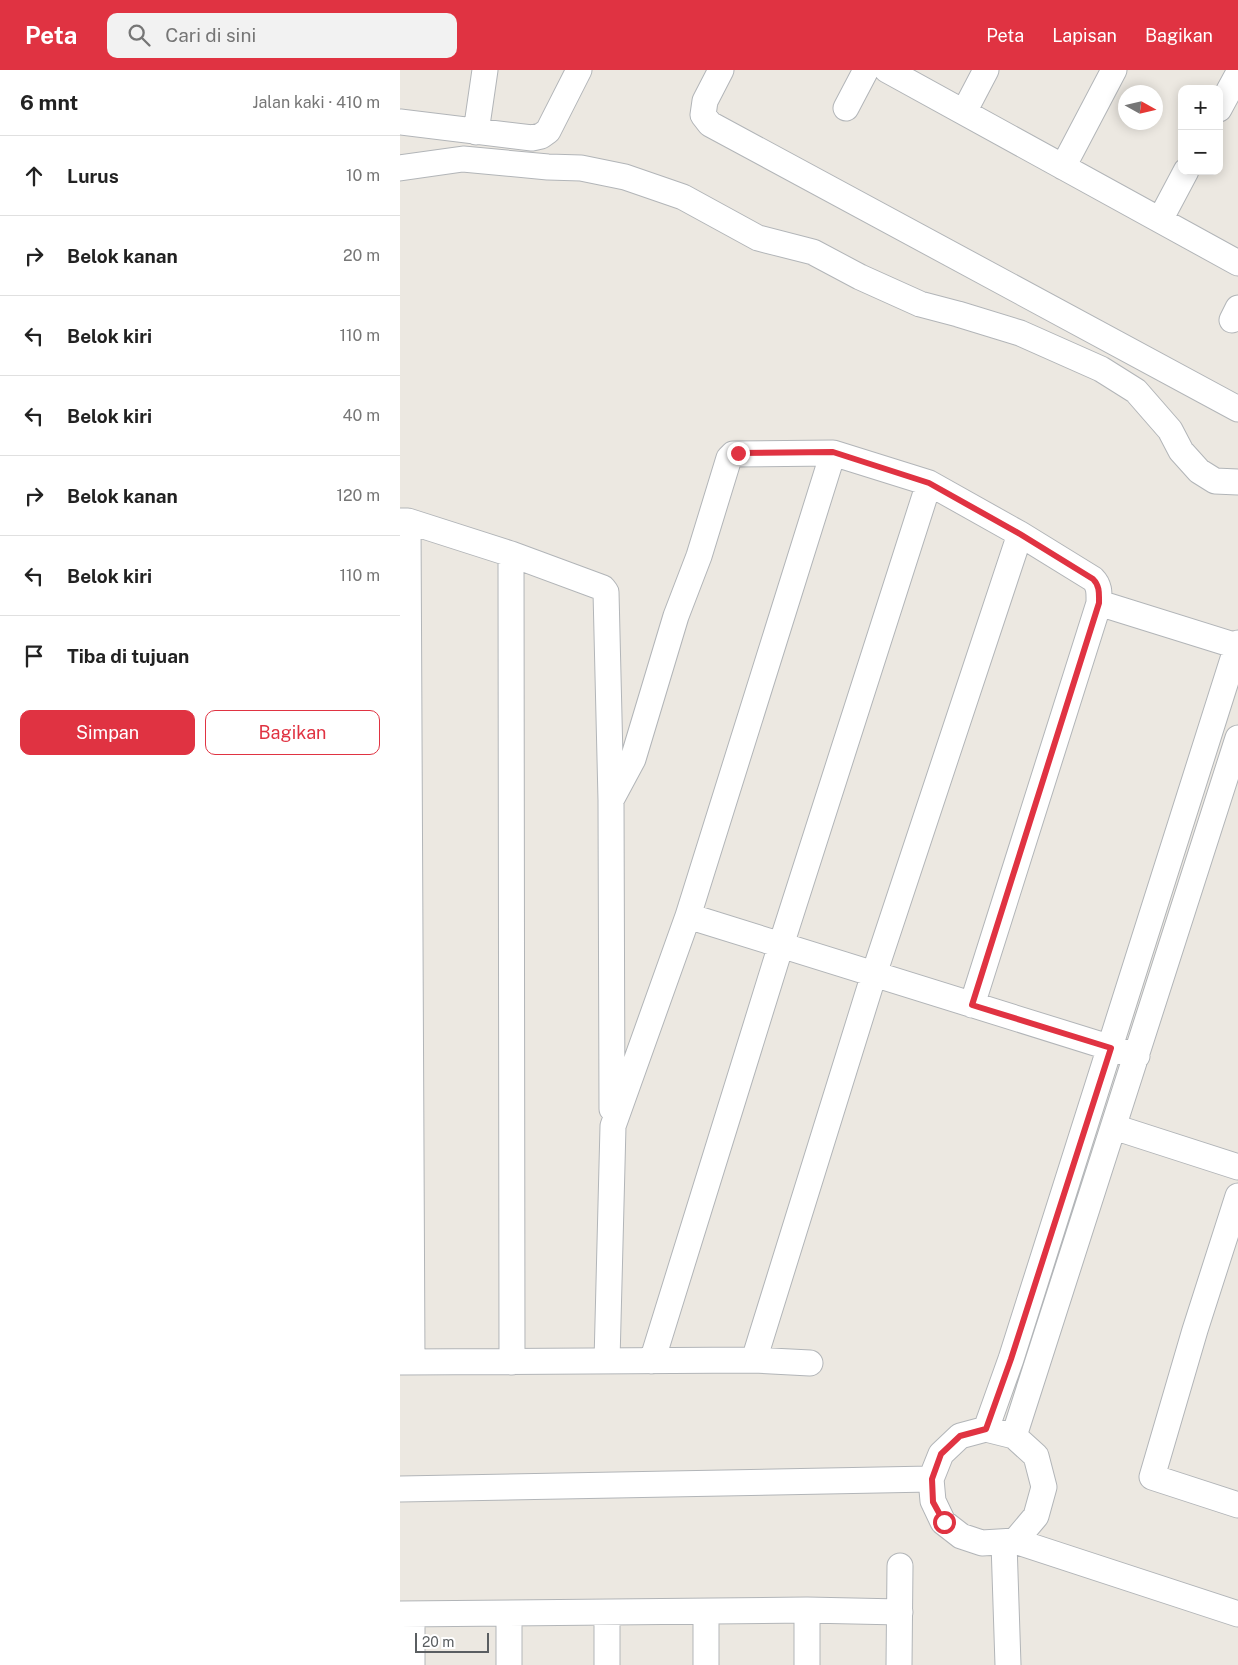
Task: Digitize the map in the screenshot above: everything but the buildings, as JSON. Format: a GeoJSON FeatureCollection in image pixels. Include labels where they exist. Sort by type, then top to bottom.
{"type":"FeatureCollection","features":[{"type":"Feature","properties":{"kind":"street"},"geometry":{"type":"LineString","coordinates":[[476,132],[484,70]]}},
{"type":"Feature","properties":{"kind":"street"},"geometry":{"type":"LineString","coordinates":[[400,122],[532,138],[541,136],[548,131],[579,70]]}},
{"type":"Feature","properties":{"kind":"street"},"geometry":{"type":"LineString","coordinates":[[721,70],[704,101],[703,115],[710,124],[1238,409]]}},
{"type":"Feature","properties":{"kind":"street"},"geometry":{"type":"LineString","coordinates":[[846,108],[866,70]]}},
{"type":"Feature","properties":{"kind":"street"},"geometry":{"type":"LineString","coordinates":[[887,70],[1238,263]]}},
{"type":"Feature","properties":{"kind":"street"},"geometry":{"type":"LineString","coordinates":[[964,112],[986,70]]}},
{"type":"Feature","properties":{"kind":"street"},"geometry":{"type":"LineString","coordinates":[[1063,167],[1114,70]]}},
{"type":"Feature","properties":{"kind":"street"},"geometry":{"type":"LineString","coordinates":[[1223,102],[1238,74]]}},
{"type":"Feature","properties":{"kind":"street"},"geometry":{"type":"LineString","coordinates":[[400,168],[463,158],[548,167],[581,168],[624,177],[682,197],[758,238],[813,252],[860,277],[920,304],[1020,333],[1100,369],[1136,391],[1170,430],[1181,451],[1199,471],[1215,482],[1238,482]]}},
{"type":"Feature","properties":{"kind":"street"},"geometry":{"type":"LineString","coordinates":[[1160,220],[1184,175]]}},
{"type":"Feature","properties":{"kind":"street"},"geometry":{"type":"LineString","coordinates":[[613,1126],[688,916],[833,452]]}},
{"type":"Feature","properties":{"kind":"street"},"geometry":{"type":"LineString","coordinates":[[610,800],[633,759],[676,616],[699,556],[729,458],[733,454],[833,452],[929,483],[1020,534],[1093,579],[1098,584],[1099,603],[972,1005]]}},
{"type":"Feature","properties":{"kind":"street"},"geometry":{"type":"LineString","coordinates":[[652,1361],[781,945],[929,483]]}},
{"type":"Feature","properties":{"kind":"street"},"geometry":{"type":"LineString","coordinates":[[607,1361],[613,1126],[606,592],[603,588],[511,554],[404,521],[406,1362],[512,1362],[754,1360],[810,1363]]}},
{"type":"Feature","properties":{"kind":"street"},"geometry":{"type":"LineString","coordinates":[[754,1360],[874,974],[1020,534]]}},
{"type":"Feature","properties":{"kind":"street"},"geometry":{"type":"LineString","coordinates":[[511,554],[512,1362]]}},
{"type":"Feature","properties":{"kind":"street"},"geometry":{"type":"LineString","coordinates":[[986,1429],[1011,1359],[1111,1048],[1237,645],[1099,603]]}},
{"type":"Feature","properties":{"kind":"street"},"geometry":{"type":"LineString","coordinates":[[1014,1436],[1238,738]]}},
{"type":"Feature","properties":{"kind":"street"},"geometry":{"type":"LineString","coordinates":[[688,916],[1137,1056]]}},
{"type":"Feature","properties":{"kind":"street"},"geometry":{"type":"LineString","coordinates":[[1114,1127],[1238,1167]]}},
{"type":"Feature","properties":{"kind":"street"},"geometry":{"type":"LineString","coordinates":[[1238,1196],[1212,1274],[1152,1477],[1238,1506]]}},
{"type":"Feature","properties":{"kind":"street"},"geometry":{"type":"LineString","coordinates":[[1008,1665],[1009,1542],[1036,1516],[1044,1487],[1036,1456],[1014,1436],[986,1429],[960,1436],[941,1454],[932,1479],[933,1502],[944,1522],[961,1536],[982,1543],[1009,1542],[1238,1614]]}},
{"type":"Feature","properties":{"kind":"street"},"geometry":{"type":"LineString","coordinates":[[400,1489],[932,1479]]}},
{"type":"Feature","properties":{"kind":"street"},"geometry":{"type":"LineString","coordinates":[[899,1665],[900,1566]]}},
{"type":"Feature","properties":{"kind":"street"},"geometry":{"type":"LineString","coordinates":[[412,1665],[406,1614],[807,1610],[900,1612]]}},
{"type":"Feature","properties":{"kind":"street"},"geometry":{"type":"LineString","coordinates":[[807,1610],[807,1665]]}},
{"type":"Feature","properties":{"kind":"street"},"geometry":{"type":"LineString","coordinates":[[706,1612],[706,1665]]}},
{"type":"Feature","properties":{"kind":"street"},"geometry":{"type":"LineString","coordinates":[[607,1613],[607,1665]]}},
{"type":"Feature","properties":{"kind":"street"},"geometry":{"type":"LineString","coordinates":[[509,1614],[509,1665]]}},
{"type":"Feature","properties":{"kind":"route"},"geometry":{"type":"LineString","coordinates":[[738,453],[833,452],[929,483],[1020,534],[1093,579],[1099,588],[1099,603],[972,1005],[1111,1048],[1011,1359],[986,1429],[960,1436],[941,1454],[932,1479],[933,1502],[944,1522]]}}]}
